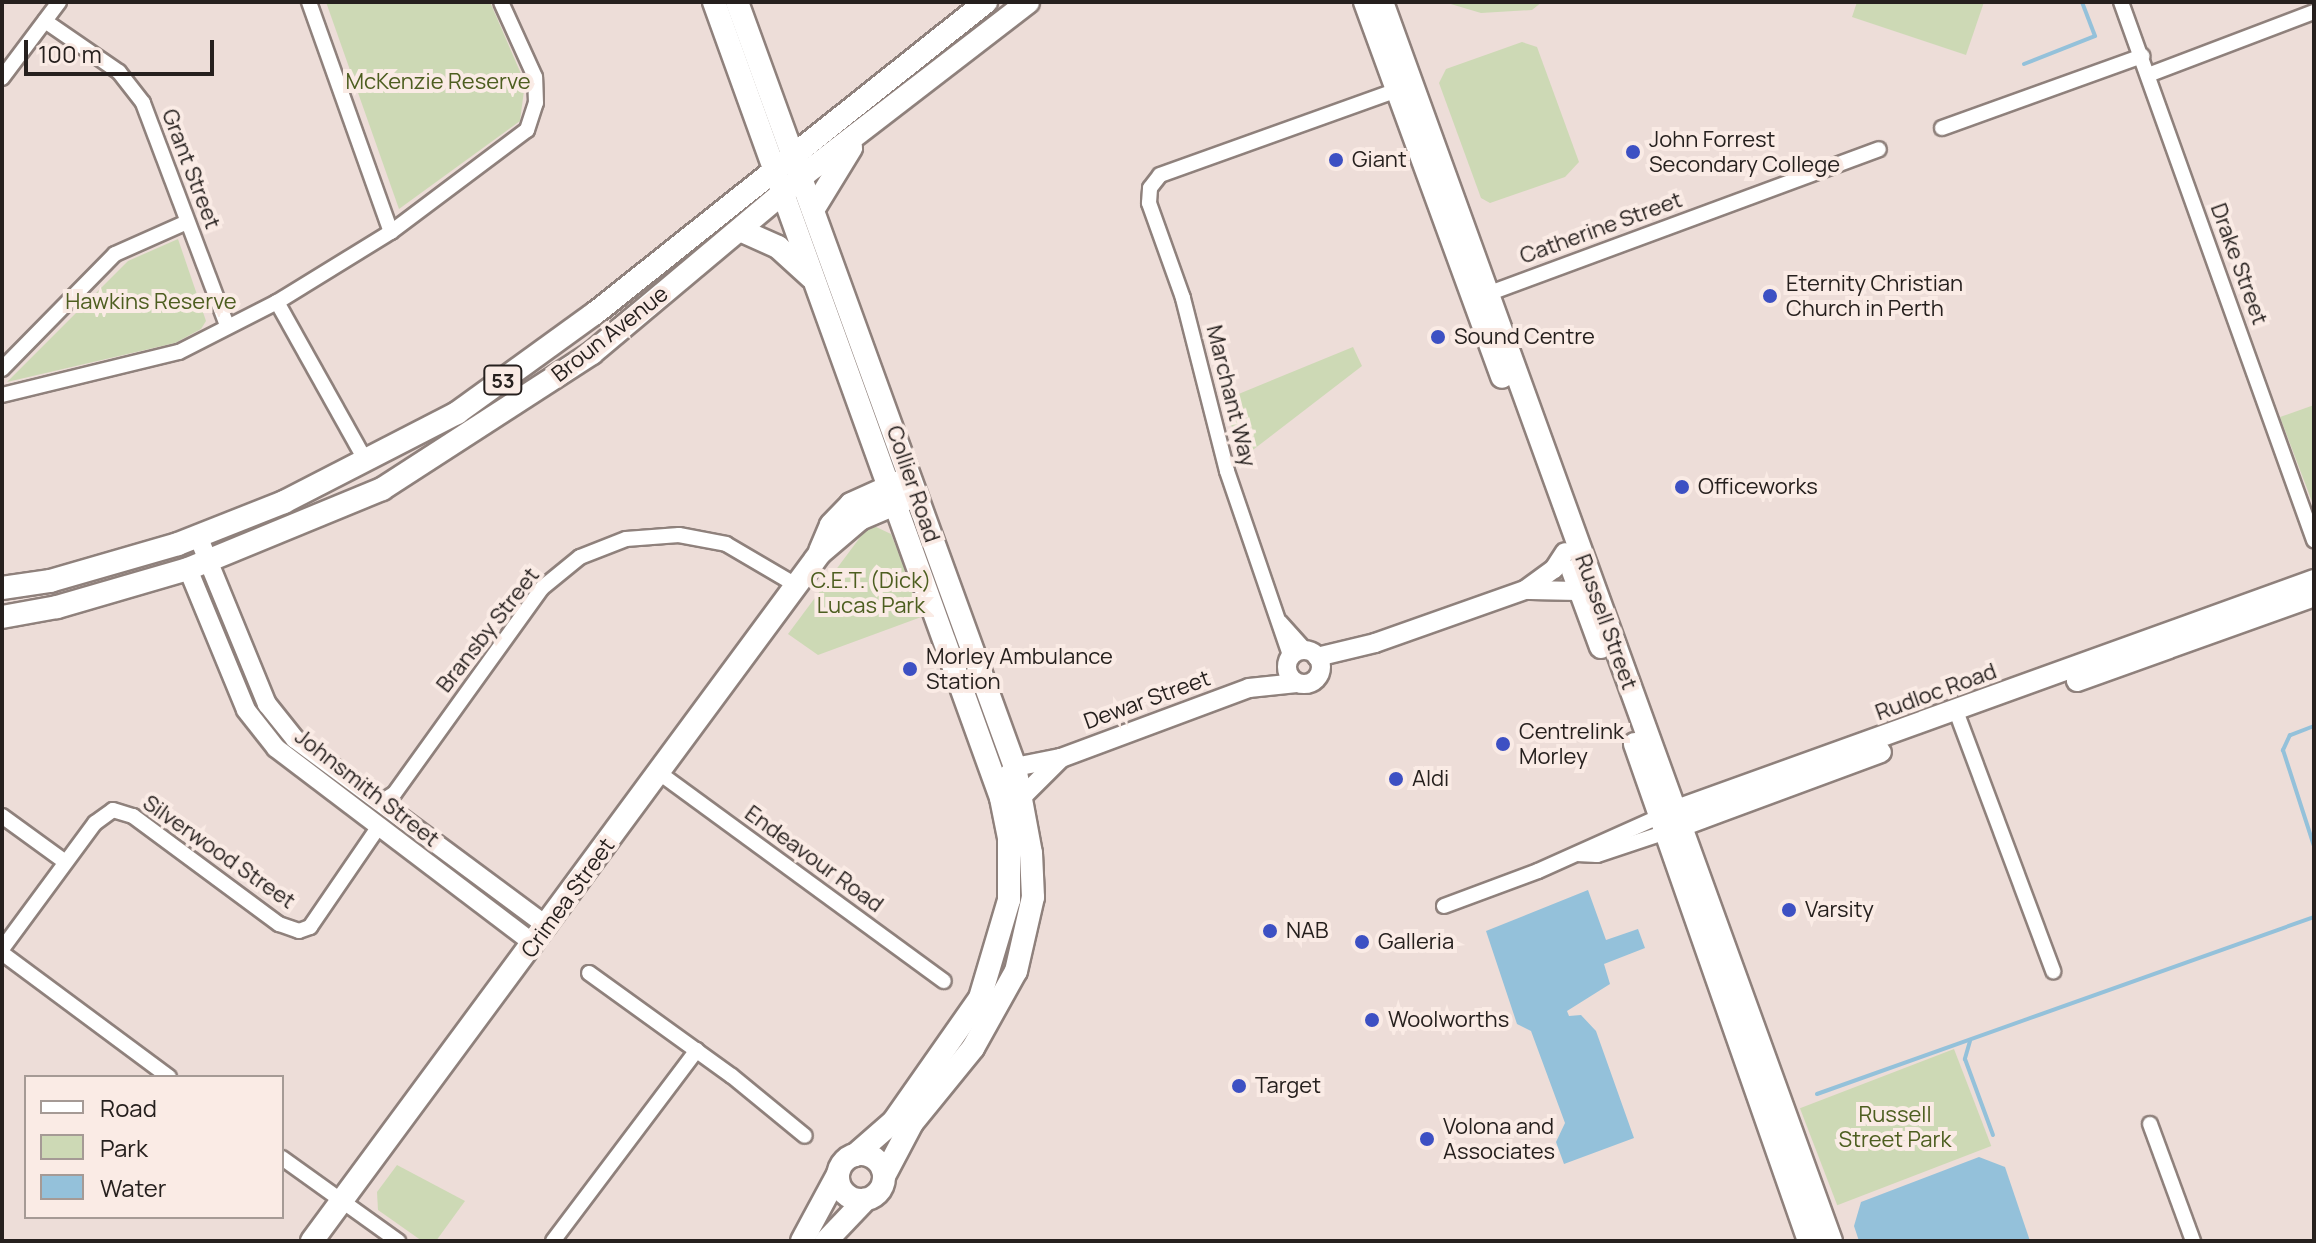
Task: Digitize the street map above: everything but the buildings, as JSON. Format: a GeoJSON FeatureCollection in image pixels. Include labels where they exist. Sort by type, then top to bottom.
{"type":"FeatureCollection","features":[{"type":"Feature","properties":{"kind":"main road","name":"Collier Road"},"geometry":{"type":"LineString","coordinates":[[714,2],[793,187],[817,284],[891,496],[1012,797],[1033,897],[1016,971],[973,1048],[905,1134],[884,1176]]}},
{"type":"Feature","properties":{"kind":"main road","name":"Collier Road"},"geometry":{"type":"LineString","coordinates":[[737,2],[772,99],[784,164]]}},
{"type":"Feature","properties":{"kind":"main road","name":"Broun Avenue"},"geometry":{"type":"LineString","coordinates":[[2,588],[50,581],[188,540],[284,502],[457,413],[594,314],[986,2]]}},
{"type":"Feature","properties":{"kind":"main road","name":"Broun Avenue"},"geometry":{"type":"LineString","coordinates":[[2,617],[57,607],[197,565],[382,489],[475,433],[592,353],[871,122],[1028,2]]}},
{"type":"Feature","properties":{"kind":"main road","name":"Russell Street"},"geometry":{"type":"LineString","coordinates":[[1365,2],[1404,88],[1670,821],[1745,1068],[1809,1241]]}},
{"type":"Feature","properties":{"kind":"main road","name":"Russell Street"},"geometry":{"type":"LineString","coordinates":[[1382,2],[1404,88]]}},
{"type":"Feature","properties":{"kind":"main road"},"geometry":{"type":"LineString","coordinates":[[772,99],[802,127],[827,129]]}},
{"type":"Feature","properties":{"kind":"main road"},"geometry":{"type":"LineString","coordinates":[[813,210],[841,160],[871,122]]}},
{"type":"Feature","properties":{"kind":"main road","name":"Collier Road"},"geometry":{"type":"LineString","coordinates":[[793,187],[813,210],[1015,767],[1009,838],[1009,900],[989,976],[914,1094],[880,1137],[855,1155]]}},
{"type":"Feature","properties":{"kind":"main road"},"geometry":{"type":"LineString","coordinates":[[740,230],[778,247],[817,284]]}},
{"type":"Feature","properties":{"kind":"main road","name":"Crimea Street"},"geometry":{"type":"LineString","coordinates":[[312,1241],[541,935],[820,553],[831,525],[851,504],[891,496],[915,486]]}},
{"type":"Feature","properties":{"kind":"main road","name":"Russell Street"},"geometry":{"type":"LineString","coordinates":[[1574,561],[1580,591],[1760,1046],[1831,1241]]}},
{"type":"Feature","properties":{"kind":"main road","name":"Rudloc Road"},"geometry":{"type":"LineString","coordinates":[[1958,717],[2314,580]]}},
{"type":"Feature","properties":{"kind":"main road","name":"Rudloc Road"},"geometry":{"type":"LineString","coordinates":[[1670,821],[1958,717],[2314,596]]}},
{"type":"Feature","properties":{"kind":"main road"},"geometry":{"type":"LineString","coordinates":[[1745,1068],[1760,1046]]}},
{"type":"Feature","properties":{"kind":"main road"},"geometry":{"type":"LineString","coordinates":[[802,1241],[842,1163],[855,1155],[875,1158],[884,1176],[878,1194],[865,1200],[826,1241]]}},
{"type":"Feature","properties":{"kind":"main road"},"geometry":{"type":"LineString","coordinates":[[837,1176],[846,1195],[865,1200]]}},
{"type":"Feature","properties":{"kind":"street"},"geometry":{"type":"LineString","coordinates":[[2,78],[59,2]]}},
{"type":"Feature","properties":{"kind":"street"},"geometry":{"type":"LineString","coordinates":[[309,2],[391,232]]}},
{"type":"Feature","properties":{"kind":"street"},"geometry":{"type":"LineString","coordinates":[[2,395],[179,352],[277,302],[391,232],[527,130],[536,103],[535,77],[501,2]]}},
{"type":"Feature","properties":{"kind":"street","name":"Drake Street"},"geometry":{"type":"LineString","coordinates":[[2121,2],[2314,540]]}},
{"type":"Feature","properties":{"kind":"street"},"geometry":{"type":"LineString","coordinates":[[2148,75],[2314,12]]}},
{"type":"Feature","properties":{"kind":"street","name":"Grant Street"},"geometry":{"type":"LineString","coordinates":[[45,21],[119,72],[143,103],[227,325]]}},
{"type":"Feature","properties":{"kind":"street"},"geometry":{"type":"LineString","coordinates":[[1942,128],[2142,56]]}},
{"type":"Feature","properties":{"kind":"street","name":"Marchant Way"},"geometry":{"type":"LineString","coordinates":[[1305,660],[1280,622],[1227,471],[1183,298],[1149,203],[1154,181],[1208,157],[1404,88]]}},
{"type":"Feature","properties":{"kind":"street","name":"Catherine Street"},"geometry":{"type":"LineString","coordinates":[[1481,296],[1879,149]]}},
{"type":"Feature","properties":{"kind":"street"},"geometry":{"type":"LineString","coordinates":[[2,369],[115,254],[187,222]]}},
{"type":"Feature","properties":{"kind":"street"},"geometry":{"type":"LineString","coordinates":[[277,302],[366,461]]}},
{"type":"Feature","properties":{"kind":"street","name":"Bransby Street"},"geometry":{"type":"LineString","coordinates":[[381,802],[394,794],[542,588],[580,557],[626,539],[679,535],[726,544],[796,585]]}},
{"type":"Feature","properties":{"kind":"street","name":"Johnsmith Street"},"geometry":{"type":"LineString","coordinates":[[188,540],[246,710],[276,748],[377,829],[541,935]]}},
{"type":"Feature","properties":{"kind":"street","name":"Dewar Street"},"geometry":{"type":"LineString","coordinates":[[1015,767],[1061,758],[1249,688],[1305,660],[1375,643],[1525,590],[1554,569],[1574,561]]}},
{"type":"Feature","properties":{"kind":"street","name":"Johnsmith Street"},"geometry":{"type":"LineString","coordinates":[[197,565],[267,704],[295,739],[381,802],[541,935]]}},
{"type":"Feature","properties":{"kind":"street","name":"Dewar Street"},"geometry":{"type":"LineString","coordinates":[[1525,590],[1580,591]]}},
{"type":"Feature","properties":{"kind":"street","name":"Dewar Street"},"geometry":{"type":"LineString","coordinates":[[1249,688],[1310,683],[1305,660]]}},
{"type":"Feature","properties":{"kind":"street"},"geometry":{"type":"LineString","coordinates":[[1958,717],[2053,971]]}},
{"type":"Feature","properties":{"kind":"street","name":"Dewar Street"},"geometry":{"type":"LineString","coordinates":[[1012,797],[1061,758]]}},
{"type":"Feature","properties":{"kind":"street","name":"Endeavour Road"},"geometry":{"type":"LineString","coordinates":[[658,772],[944,981]]}},
{"type":"Feature","properties":{"kind":"street","name":"Silverwood Street"},"geometry":{"type":"LineString","coordinates":[[2,951],[64,861],[95,823],[113,810],[123,813],[279,924],[299,931],[310,927],[377,829]]}},
{"type":"Feature","properties":{"kind":"street"},"geometry":{"type":"LineString","coordinates":[[2,816],[64,861]]}},
{"type":"Feature","properties":{"kind":"street","name":"Rudloc Road"},"geometry":{"type":"LineString","coordinates":[[1444,906],[1576,854],[1597,855],[1670,821]]}},
{"type":"Feature","properties":{"kind":"street"},"geometry":{"type":"LineString","coordinates":[[2,951],[166,1075]]}},
{"type":"Feature","properties":{"kind":"street"},"geometry":{"type":"LineString","coordinates":[[589,973],[697,1050],[805,1136]]}},
{"type":"Feature","properties":{"kind":"street"},"geometry":{"type":"LineString","coordinates":[[553,1241],[697,1050]]}},
{"type":"Feature","properties":{"kind":"street"},"geometry":{"type":"LineString","coordinates":[[143,1075],[151,1064]]}},
{"type":"Feature","properties":{"kind":"street"},"geometry":{"type":"LineString","coordinates":[[2150,1124],[2193,1241]]}},
{"type":"Feature","properties":{"kind":"street"},"geometry":{"type":"LineString","coordinates":[[284,1159],[398,1241]]}},
{"type":"Feature","properties":{"kind":"green space","name":"McKenzie Reserve"},"geometry":{"type":"Polygon","coordinates":[[[326,2],[490,2],[525,83],[520,121],[399,209],[326,2]]]}},
{"type":"Feature","properties":{"kind":"green space"},"geometry":{"type":"Polygon","coordinates":[[[1444,2],[1542,2],[1532,10],[1481,13],[1444,2]]]}},
{"type":"Feature","properties":{"kind":"green space"},"geometry":{"type":"Polygon","coordinates":[[[1857,2],[1984,2],[1966,55],[1852,17],[1857,2]]]}},
{"type":"Feature","properties":{"kind":"green space"},"geometry":{"type":"Polygon","coordinates":[[[1522,42],[1537,47],[1579,162],[1565,177],[1490,203],[1481,198],[1439,83],[1446,69],[1522,42]]]}},
{"type":"Feature","properties":{"kind":"green space","name":"Hawkins Reserve"},"geometry":{"type":"Polygon","coordinates":[[[178,239],[206,321],[201,329],[175,343],[7,382],[128,261],[178,239]]]}},
{"type":"Feature","properties":{"kind":"green space"},"geometry":{"type":"Polygon","coordinates":[[[1353,347],[1362,366],[1241,459],[1224,400],[1353,347]]]}},
{"type":"Feature","properties":{"kind":"green space"},"geometry":{"type":"Polygon","coordinates":[[[2314,405],[2314,507],[2280,417],[2314,405]]]}},
{"type":"Feature","properties":{"kind":"green space","name":"C.E.T. (Dick) Lucas Park"},"geometry":{"type":"Polygon","coordinates":[[[874,526],[891,534],[924,616],[818,655],[788,634],[864,532],[874,526]]]}},
{"type":"Feature","properties":{"kind":"green space","name":"Russell Street Park"},"geometry":{"type":"Polygon","coordinates":[[[1954,1049],[1991,1146],[1837,1205],[1800,1108],[1954,1049]]]}},
{"type":"Feature","properties":{"kind":"green space"},"geometry":{"type":"Polygon","coordinates":[[[397,1165],[465,1201],[436,1241],[422,1241],[378,1210],[377,1192],[397,1165]]]}},
{"type":"Feature","properties":{"kind":"water"},"geometry":{"type":"Polygon","coordinates":[[[1588,890],[1606,940],[1638,929],[1645,948],[1604,964],[1610,984],[1567,1011],[1569,1016],[1581,1015],[1596,1031],[1634,1138],[1564,1164],[1556,1142],[1565,1123],[1531,1031],[1517,1024],[1486,931],[1588,890]]]}},
{"type":"Feature","properties":{"kind":"water"},"geometry":{"type":"Polygon","coordinates":[[[1979,1157],[2005,1167],[2030,1241],[1859,1241],[1854,1226],[1861,1202],[1979,1157]]]}},
{"type":"Feature","properties":{"kind":"waterway"},"geometry":{"type":"LineString","coordinates":[[2024,64],[2095,36],[2082,2]]}},
{"type":"Feature","properties":{"kind":"waterway"},"geometry":{"type":"LineString","coordinates":[[2314,726],[2290,735],[2283,750],[2314,846]]}},
{"type":"Feature","properties":{"kind":"waterway"},"geometry":{"type":"LineString","coordinates":[[1817,1094],[2314,917]]}},
{"type":"Feature","properties":{"kind":"waterway"},"geometry":{"type":"LineString","coordinates":[[1970,1041],[1965,1059],[1993,1135]]}},
{"type":"Feature","properties":{"kind":"place","name":"John Forrest Secondary College"},"geometry":{"type":"Point","coordinates":[1633,152]}},
{"type":"Feature","properties":{"kind":"place","name":"Giant"},"geometry":{"type":"Point","coordinates":[1336,160]}},
{"type":"Feature","properties":{"kind":"place","name":"Eternity Christian Church in Perth"},"geometry":{"type":"Point","coordinates":[1770,296]}},
{"type":"Feature","properties":{"kind":"place","name":"Sound Centre"},"geometry":{"type":"Point","coordinates":[1438,337]}},
{"type":"Feature","properties":{"kind":"place","name":"Officeworks"},"geometry":{"type":"Point","coordinates":[1682,487]}},
{"type":"Feature","properties":{"kind":"place","name":"Morley Ambulance Station"},"geometry":{"type":"Point","coordinates":[910,669]}},
{"type":"Feature","properties":{"kind":"place","name":"Centrelink Morley"},"geometry":{"type":"Point","coordinates":[1503,744]}},
{"type":"Feature","properties":{"kind":"place","name":"Aldi"},"geometry":{"type":"Point","coordinates":[1396,779]}},
{"type":"Feature","properties":{"kind":"place","name":"Varsity"},"geometry":{"type":"Point","coordinates":[1789,910]}},
{"type":"Feature","properties":{"kind":"place","name":"NAB"},"geometry":{"type":"Point","coordinates":[1270,931]}},
{"type":"Feature","properties":{"kind":"place","name":"Galleria"},"geometry":{"type":"Point","coordinates":[1362,942]}},
{"type":"Feature","properties":{"kind":"place","name":"Woolworths"},"geometry":{"type":"Point","coordinates":[1372,1020]}},
{"type":"Feature","properties":{"kind":"place","name":"Target"},"geometry":{"type":"Point","coordinates":[1239,1086]}},
{"type":"Feature","properties":{"kind":"place","name":"Volona and Associates"},"geometry":{"type":"Point","coordinates":[1427,1139]}}]}
